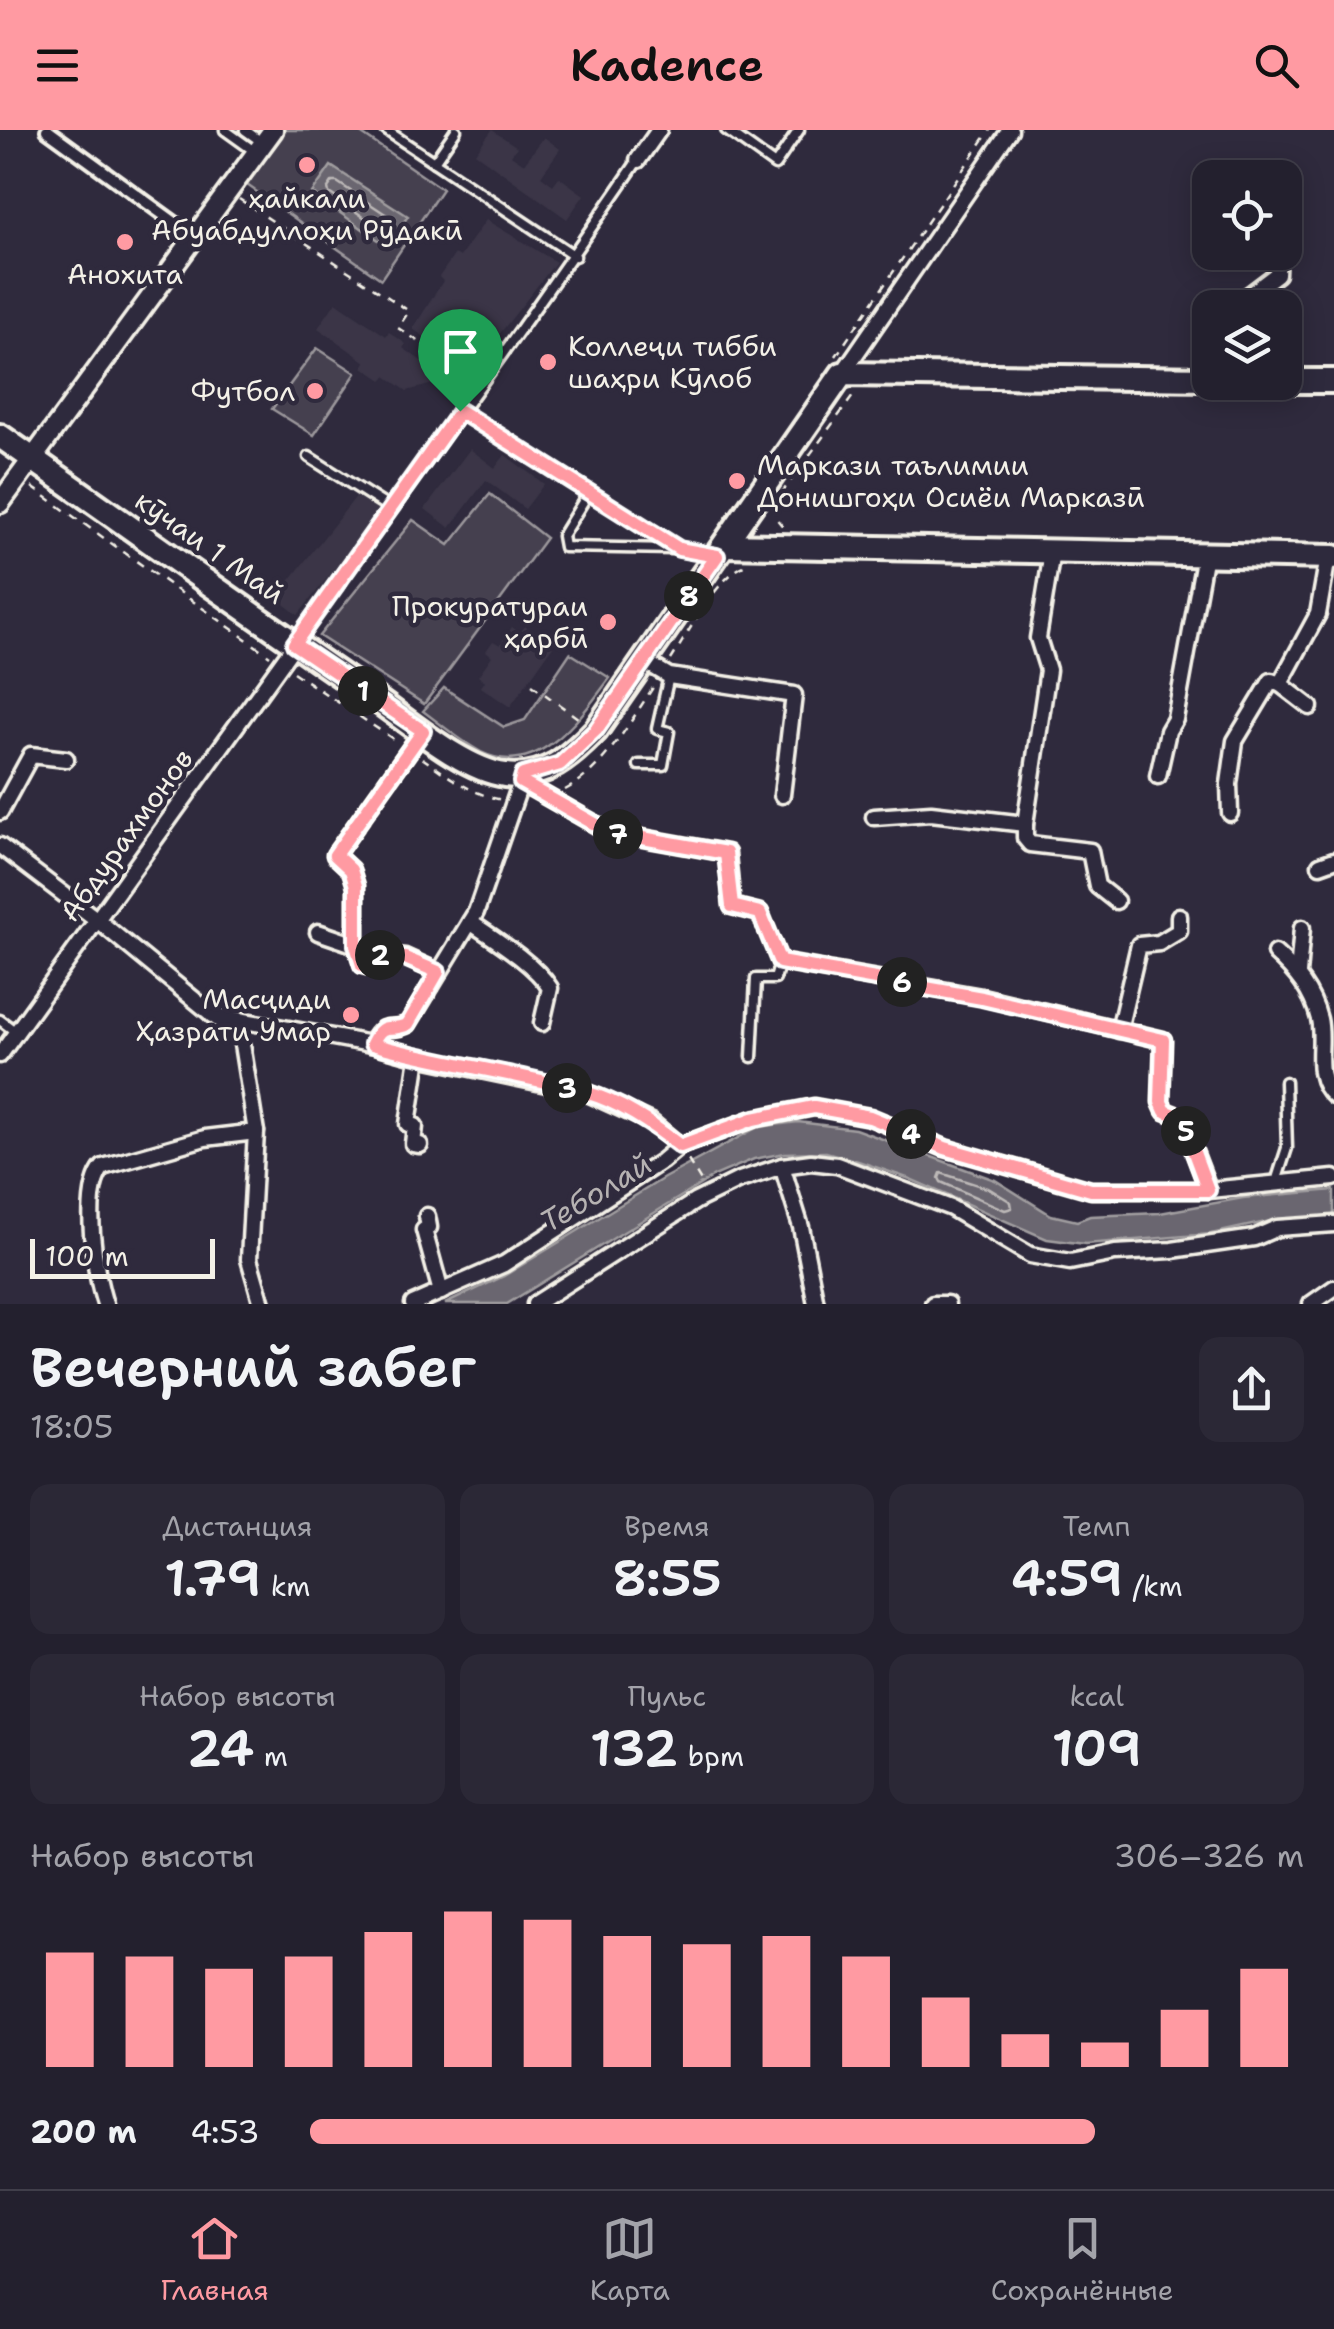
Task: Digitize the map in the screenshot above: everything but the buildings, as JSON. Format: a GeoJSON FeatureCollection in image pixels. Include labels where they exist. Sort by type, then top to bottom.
{"type":"FeatureCollection","features":[{"type":"Feature","properties":{"kind":"main road"},"geometry":{"type":"LineString","coordinates":[[522,779],[560,764],[596,730],[721,550],[839,366],[869,374],[1192,380]]}},
{"type":"Feature","properties":{"kind":"main road"},"geometry":{"type":"LineString","coordinates":[[1302,380],[1334,381]]}},
{"type":"Feature","properties":{"kind":"main road","name":"кӯчаи 1 Май"},"geometry":{"type":"LineString","coordinates":[[0,436],[423,731],[480,767],[522,779]]}},
{"type":"Feature","properties":{"kind":"main road"},"geometry":{"type":"LineString","coordinates":[[721,550],[1331,557]]}},
{"type":"Feature","properties":{"kind":"street"},"geometry":{"type":"LineString","coordinates":[[47,130],[192,236]]}},
{"type":"Feature","properties":{"kind":"street"},"geometry":{"type":"LineString","coordinates":[[638,160],[659,130]]}},
{"type":"Feature","properties":{"kind":"street"},"geometry":{"type":"LineString","coordinates":[[839,366],[1010,130]]}},
{"type":"Feature","properties":{"kind":"street"},"geometry":{"type":"LineString","coordinates":[[0,503],[264,142]]}},
{"type":"Feature","properties":{"kind":"street"},"geometry":{"type":"LineString","coordinates":[[1256,290],[1277,270]]}},
{"type":"Feature","properties":{"kind":"street"},"geometry":{"type":"LineString","coordinates":[[1052,552],[1038,638],[1048,670],[1025,838],[1030,844],[1090,851],[1096,886],[1116,901]]}},
{"type":"Feature","properties":{"kind":"street"},"geometry":{"type":"LineString","coordinates":[[1158,776],[1168,731],[1175,719],[1205,554]]}},
{"type":"Feature","properties":{"kind":"street"},"geometry":{"type":"LineString","coordinates":[[1280,684],[1318,614],[1331,557]]}},
{"type":"Feature","properties":{"kind":"street","name":"Абдурахмонов"},"geometry":{"type":"LineString","coordinates":[[0,1055],[294,644]]}},
{"type":"Feature","properties":{"kind":"street"},"geometry":{"type":"LineString","coordinates":[[644,661],[669,676],[794,696],[782,795]]}},
{"type":"Feature","properties":{"kind":"street"},"geometry":{"type":"LineString","coordinates":[[1230,814],[1229,784],[1235,741],[1271,680],[1310,708]]}},
{"type":"Feature","properties":{"kind":"street"},"geometry":{"type":"LineString","coordinates":[[423,731],[335,855],[351,870],[356,886],[356,945],[362,965],[371,967],[376,954],[405,958],[438,972]]}},
{"type":"Feature","properties":{"kind":"street"},"geometry":{"type":"LineString","coordinates":[[0,812],[30,755],[66,759]]}},
{"type":"Feature","properties":{"kind":"street"},"geometry":{"type":"LineString","coordinates":[[372,1044],[378,1030],[385,1026],[408,1024],[470,922],[522,779],[609,832],[726,853],[732,906],[760,913],[780,962],[982,998],[1163,1040],[1161,1102],[1165,1111],[1178,1116],[1183,1123],[1208,1190]]}},
{"type":"Feature","properties":{"kind":"street"},"geometry":{"type":"LineString","coordinates":[[874,817],[931,813],[1025,824]]}},
{"type":"Feature","properties":{"kind":"street"},"geometry":{"type":"LineString","coordinates":[[0,846],[241,1038],[256,1132],[249,1259],[262,1304]]}},
{"type":"Feature","properties":{"kind":"street"},"geometry":{"type":"LineString","coordinates":[[1119,1030],[1139,945],[1172,938],[1179,931],[1179,916]]}},
{"type":"Feature","properties":{"kind":"street"},"geometry":{"type":"LineString","coordinates":[[470,922],[542,976],[550,988],[542,1024]]}},
{"type":"Feature","properties":{"kind":"street"},"geometry":{"type":"LineString","coordinates":[[1298,974],[1302,928]]}},
{"type":"Feature","properties":{"kind":"street"},"geometry":{"type":"LineString","coordinates":[[318,932],[356,945]]}},
{"type":"Feature","properties":{"kind":"street"},"geometry":{"type":"LineString","coordinates":[[1275,952],[1298,974],[1320,1022],[1320,1070],[1325,1087],[1334,1096]]}},
{"type":"Feature","properties":{"kind":"street"},"geometry":{"type":"LineString","coordinates":[[212,1015],[372,1044],[418,1058],[586,1092],[651,1122],[683,1151]]}},
{"type":"Feature","properties":{"kind":"street"},"geometry":{"type":"LineString","coordinates":[[418,1058],[408,1124],[415,1126],[414,1144],[420,1145]]}},
{"type":"Feature","properties":{"kind":"street"},"geometry":{"type":"LineString","coordinates":[[414,1304],[504,1264],[662,1161],[753,1119],[814,1107],[870,1117],[945,1148],[1091,1190],[1208,1190],[1334,1178]]}},
{"type":"Feature","properties":{"kind":"street"},"geometry":{"type":"LineString","coordinates":[[106,1304],[92,1222],[92,1196],[98,1172],[103,1167],[206,1138],[256,1132]]}},
{"type":"Feature","properties":{"kind":"street"},"geometry":{"type":"LineString","coordinates":[[534,1304],[696,1201],[736,1181],[782,1166],[811,1162],[837,1165],[951,1208],[1030,1256],[1070,1262],[1115,1252],[1172,1250],[1254,1238],[1277,1228],[1334,1224]]}},
{"type":"Feature","properties":{"kind":"street"},"geometry":{"type":"LineString","coordinates":[[782,1166],[801,1227],[816,1304]]}},
{"type":"Feature","properties":{"kind":"street"},"geometry":{"type":"LineString","coordinates":[[427,1216],[429,1227],[424,1230],[441,1292]]}},
{"type":"Feature","properties":{"kind":"street"},"geometry":{"type":"LineString","coordinates":[[1312,1304],[1334,1288]]}},
{"type":"Feature","properties":{"kind":"street"},"geometry":{"type":"LineString","coordinates":[[933,1304],[947,1304]]}},
{"type":"Feature","properties":{"kind":"lane"},"geometry":{"type":"LineString","coordinates":[[225,130],[264,142]]}},
{"type":"Feature","properties":{"kind":"lane"},"geometry":{"type":"LineString","coordinates":[[245,130],[264,142]]}},
{"type":"Feature","properties":{"kind":"lane"},"geometry":{"type":"LineString","coordinates":[[386,130],[575,256]]}},
{"type":"Feature","properties":{"kind":"lane"},"geometry":{"type":"LineString","coordinates":[[434,162],[456,130]]}},
{"type":"Feature","properties":{"kind":"lane"},"geometry":{"type":"LineString","coordinates":[[726,130],[775,166],[799,130]]}},
{"type":"Feature","properties":{"kind":"lane"},"geometry":{"type":"LineString","coordinates":[[294,644],[480,382],[575,256],[638,160]]}},
{"type":"Feature","properties":{"kind":"lane"},"geometry":{"type":"LineString","coordinates":[[460,411],[679,549]]}},
{"type":"Feature","properties":{"kind":"lane"},"geometry":{"type":"LineString","coordinates":[[310,458],[391,509]]}},
{"type":"Feature","properties":{"kind":"lane"},"geometry":{"type":"LineString","coordinates":[[589,492],[562,536],[564,546],[721,550]]}},
{"type":"Feature","properties":{"kind":"lane"},"geometry":{"type":"LineString","coordinates":[[638,765],[663,766],[668,732],[658,729],[669,676]]}},
{"type":"Feature","properties":{"kind":"lane"},"geometry":{"type":"LineString","coordinates":[[752,1057],[756,979],[775,980],[780,962]]}},
{"type":"Feature","properties":{"kind":"lane"},"geometry":{"type":"LineString","coordinates":[[0,1020],[16,1032]]}},
{"type":"Feature","properties":{"kind":"lane"},"geometry":{"type":"LineString","coordinates":[[1276,1182],[1286,1148],[1285,1082]]}},
{"type":"Feature","properties":{"kind":"path"},"geometry":{"type":"LineString","coordinates":[[839,366],[990,130]]}},
{"type":"Feature","properties":{"kind":"path"},"geometry":{"type":"LineString","coordinates":[[227,191],[410,311],[398,328],[480,382]]}},
{"type":"Feature","properties":{"kind":"path"},"geometry":{"type":"LineString","coordinates":[[794,528],[782,528],[773,506],[869,374]]}},
{"type":"Feature","properties":{"kind":"path"},"geometry":{"type":"LineString","coordinates":[[532,685],[583,721],[579,726]]}},
{"type":"Feature","properties":{"kind":"path"},"geometry":{"type":"LineString","coordinates":[[683,1151],[704,1186]]}},
{"type":"Feature","properties":{"kind":"shaded area"},"geometry":{"type":"Polygon","coordinates":[[[285,130],[356,130],[442,189],[381,279],[247,185],[285,130]]]}},
{"type":"Feature","properties":{"kind":"shaded area"},"geometry":{"type":"Polygon","coordinates":[[[492,130],[517,147],[511,155],[524,164],[544,137],[560,149],[541,176],[553,185],[559,177],[584,195],[567,219],[475,153],[492,130]]]}},
{"type":"Feature","properties":{"kind":"shaded area"},"geometry":{"type":"Polygon","coordinates":[[[486,220],[556,262],[472,369],[413,329],[443,281],[439,277],[455,254],[460,257],[486,220]]]}},
{"type":"Feature","properties":{"kind":"shaded area"},"geometry":{"type":"Polygon","coordinates":[[[336,302],[386,336],[389,332],[406,344],[403,348],[448,380],[407,391],[386,376],[382,380],[363,367],[366,362],[318,328],[336,302]]]}},
{"type":"Feature","properties":{"kind":"shaded area","name":"Футбол"},"geometry":{"type":"Polygon","coordinates":[[[317,348],[356,373],[314,435],[272,409],[317,348]]]}},
{"type":"Feature","properties":{"kind":"shaded area"},"geometry":{"type":"Polygon","coordinates":[[[470,449],[495,468],[505,455],[544,484],[525,509],[486,480],[450,528],[425,509],[470,449]]]}},
{"type":"Feature","properties":{"kind":"shaded area"},"geometry":{"type":"Polygon","coordinates":[[[358,494],[380,511],[298,615],[276,598],[358,494]]]}},
{"type":"Feature","properties":{"kind":"shaded area"},"geometry":{"type":"Polygon","coordinates":[[[490,494],[546,538],[424,704],[319,636],[413,520],[449,545],[490,494]]]}},
{"type":"Feature","properties":{"kind":"shaded area"},"geometry":{"type":"Polygon","coordinates":[[[525,626],[553,646],[510,707],[481,687],[485,681],[478,676],[492,656],[486,651],[493,641],[500,645],[512,627],[520,633],[525,626]]]}},
{"type":"Feature","properties":{"kind":"shaded area"},"geometry":{"type":"Polygon","coordinates":[[[570,653],[610,678],[571,726],[539,751],[521,758],[481,752],[423,711],[444,688],[504,727],[525,720],[570,653]]]}},
{"type":"Feature","properties":{"kind":"water"},"geometry":{"type":"Polygon","coordinates":[[[331,166],[408,216],[387,246],[312,193],[331,166]]]}},
{"type":"Feature","properties":{"kind":"water"},"geometry":{"type":"Polygon","coordinates":[[[798,1122],[855,1129],[995,1180],[1051,1215],[1077,1221],[1090,1216],[1160,1213],[1243,1198],[1334,1190],[1334,1215],[1275,1220],[1211,1234],[1085,1244],[1047,1239],[910,1179],[858,1161],[826,1152],[785,1153],[754,1159],[714,1176],[507,1304],[445,1304],[504,1276],[664,1178],[758,1127],[798,1122]]]}},
{"type":"Feature","properties":{"kind":"place","name":"ҳайкали Абуабдуллоҳи Рӯдакӣ"},"geometry":{"type":"Point","coordinates":[307,165]}},
{"type":"Feature","properties":{"kind":"place","name":"Анохита"},"geometry":{"type":"Point","coordinates":[125,242]}},
{"type":"Feature","properties":{"kind":"place","name":"Коллеҷи тибби шаҳри Кӯлоб"},"geometry":{"type":"Point","coordinates":[548,362]}},
{"type":"Feature","properties":{"kind":"place","name":"Футбол"},"geometry":{"type":"Point","coordinates":[315,391]}},
{"type":"Feature","properties":{"kind":"place","name":"Маркази таълимии Донишгоҳи Осиёи Марказӣ"},"geometry":{"type":"Point","coordinates":[737,481]}},
{"type":"Feature","properties":{"kind":"place","name":"Прокуратураи ҳарбӣ"},"geometry":{"type":"Point","coordinates":[608,622]}},
{"type":"Feature","properties":{"kind":"place","name":"Масҷиди Ҳазрати Умар"},"geometry":{"type":"Point","coordinates":[351,1015]}},
{"type":"Feature","properties":{"kind":"route"},"geometry":{"type":"LineString","coordinates":[[460,411],[679,549],[717,556],[596,730],[560,764],[523,775],[521,782],[609,832],[726,853],[732,906],[760,913],[780,962],[982,998],[1163,1040],[1161,1102],[1165,1111],[1178,1116],[1183,1123],[1208,1190],[1091,1190],[945,1148],[870,1117],[814,1107],[753,1119],[680,1146],[651,1122],[586,1092],[418,1058],[372,1044],[378,1030],[385,1026],[401,1028],[408,1024],[438,972],[405,958],[376,954],[371,967],[362,965],[356,945],[356,886],[351,870],[335,855],[423,731],[294,644],[460,411]]}},
{"type":"Feature","properties":{"kind":"water label","name":"Теболай"},"geometry":{"type":"Point","coordinates":[596,1193]}}]}
